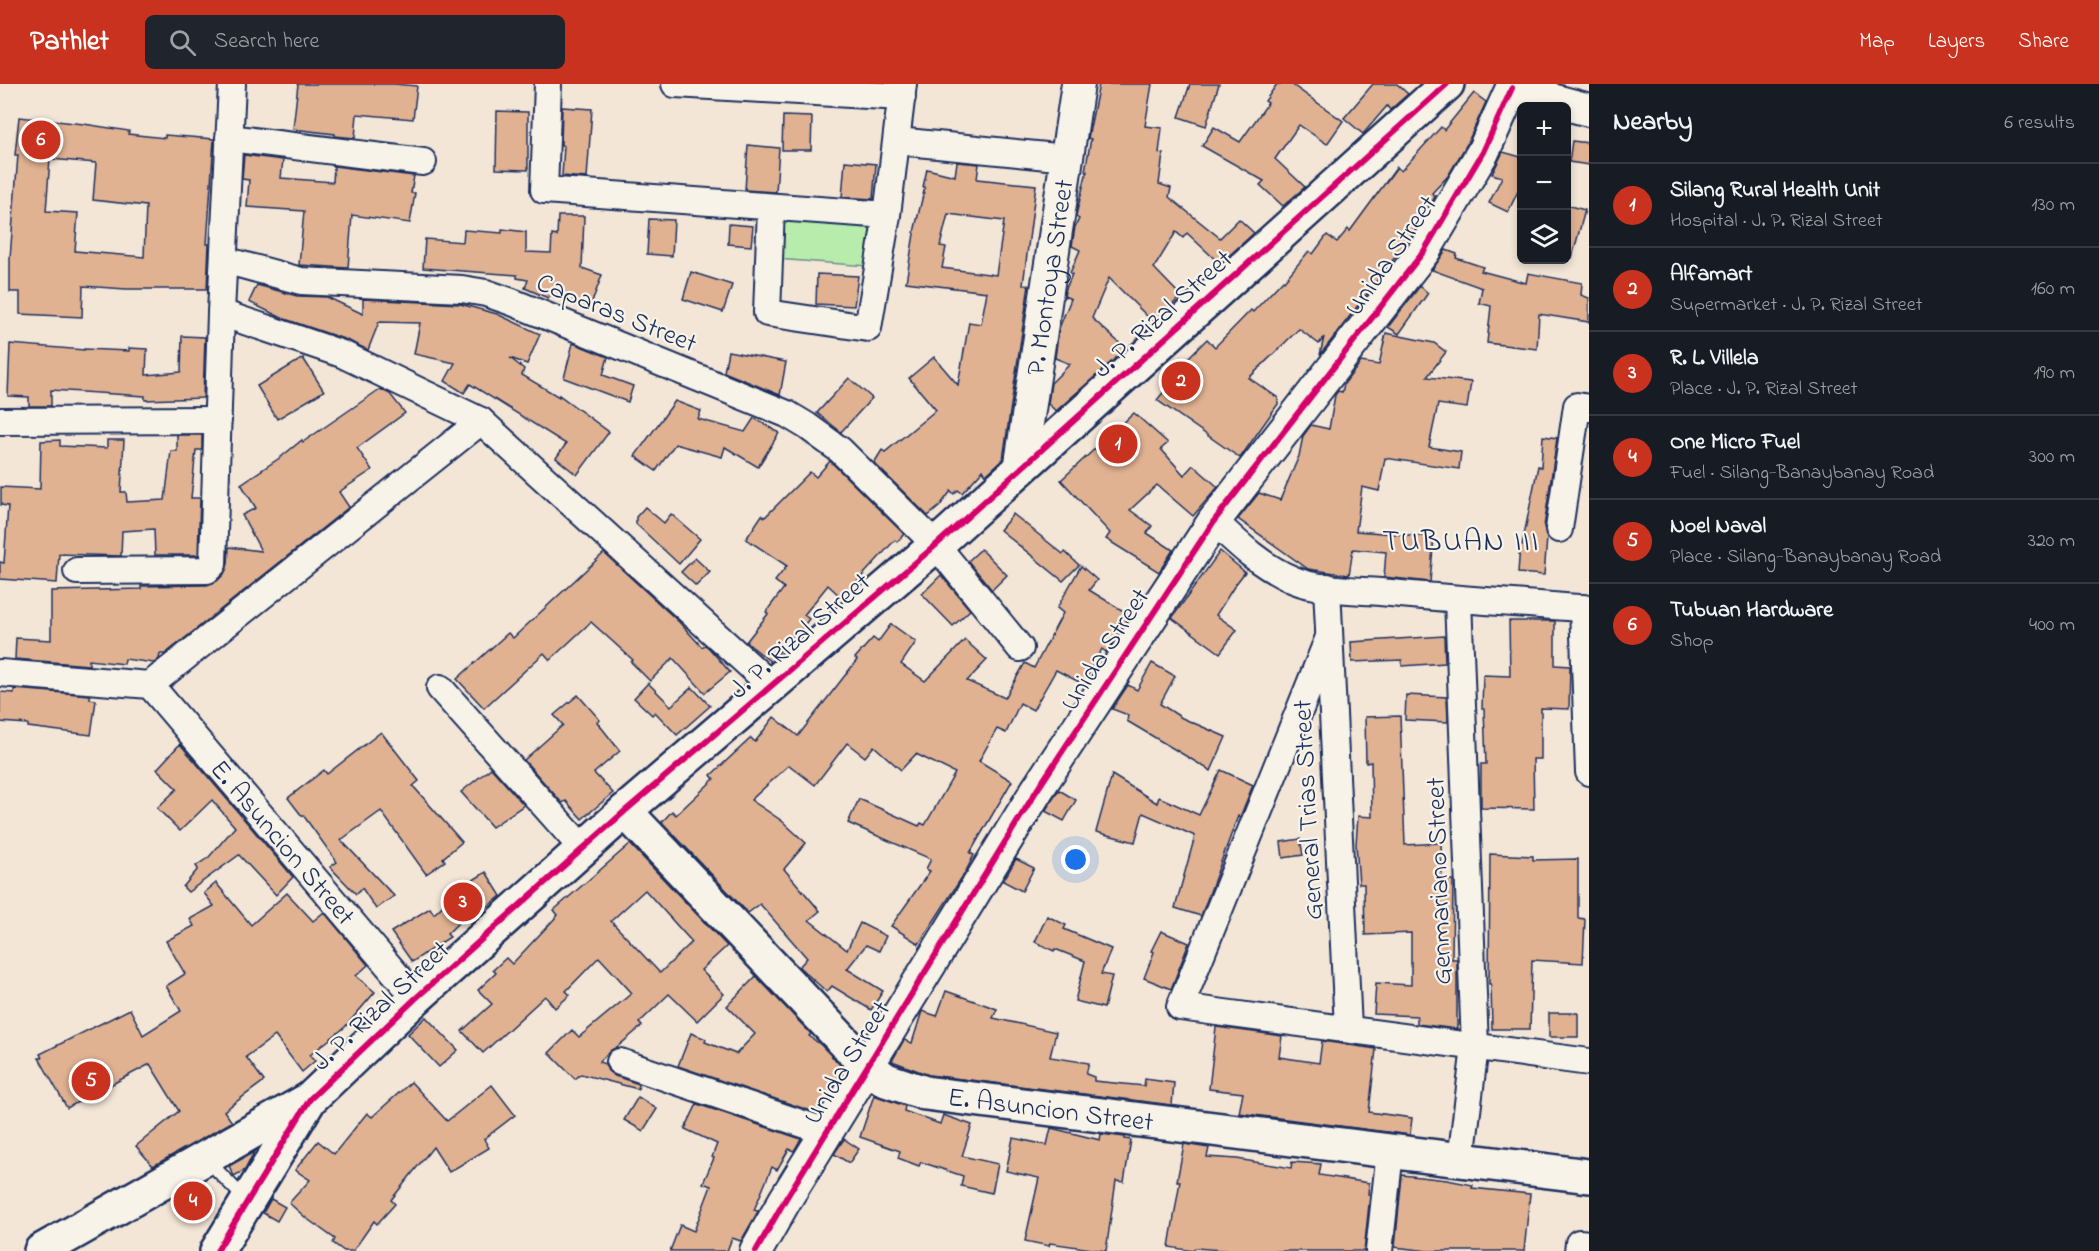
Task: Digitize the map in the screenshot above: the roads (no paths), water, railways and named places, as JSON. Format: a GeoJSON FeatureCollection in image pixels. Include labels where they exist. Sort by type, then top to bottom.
{"type":"FeatureCollection","features":[{"type":"Feature","properties":{"kind":"main road","name":"J. P. Rizal Street"},"geometry":{"type":"LineString","coordinates":[[217,1251],[310,1099],[416,998],[625,811],[1020,470],[1447,84]]}},
{"type":"Feature","properties":{"kind":"main road","name":"E. Asuncion Street"},"geometry":{"type":"LineString","coordinates":[[625,811],[868,1067],[886,1080],[925,1093],[1589,1176]]}},
{"type":"Feature","properties":{"kind":"main road"},"geometry":{"type":"LineString","coordinates":[[41,1251],[310,1099]]}},
{"type":"Feature","properties":{"kind":"street"},"geometry":{"type":"LineString","coordinates":[[77,571],[207,570],[213,564],[221,313],[232,84]]}},
{"type":"Feature","properties":{"kind":"street"},"geometry":{"type":"LineString","coordinates":[[548,84],[544,190],[887,215]]}},
{"type":"Feature","properties":{"kind":"street"},"geometry":{"type":"LineString","coordinates":[[675,84],[903,91],[887,215],[868,328],[767,313],[771,207]]}},
{"type":"Feature","properties":{"kind":"street","name":"P. Montoya Street"},"geometry":{"type":"LineString","coordinates":[[1020,470],[1078,84]]}},
{"type":"Feature","properties":{"kind":"street"},"geometry":{"type":"LineString","coordinates":[[1523,88],[1589,110]]}},
{"type":"Feature","properties":{"kind":"street","name":"Unida Street"},"geometry":{"type":"LineString","coordinates":[[756,1251],[1037,790],[1214,521],[1424,251],[1523,88]]}},
{"type":"Feature","properties":{"kind":"street"},"geometry":{"type":"LineString","coordinates":[[229,138],[423,162]]}},
{"type":"Feature","properties":{"kind":"street"},"geometry":{"type":"LineString","coordinates":[[897,141],[1067,158]]}},
{"type":"Feature","properties":{"kind":"street","name":"Caparas Street"},"geometry":{"type":"LineString","coordinates":[[224,260],[301,281],[462,289],[486,293],[777,410],[807,426],[840,450],[936,544],[1020,648]]}},
{"type":"Feature","properties":{"kind":"street"},"geometry":{"type":"LineString","coordinates":[[221,313],[342,354],[481,421],[772,686]]}},
{"type":"Feature","properties":{"kind":"street"},"geometry":{"type":"LineString","coordinates":[[1559,529],[1578,406],[1589,408]]}},
{"type":"Feature","properties":{"kind":"street"},"geometry":{"type":"LineString","coordinates":[[0,421],[218,420]]}},
{"type":"Feature","properties":{"kind":"street"},"geometry":{"type":"LineString","coordinates":[[0,673],[150,685],[481,421]]}},
{"type":"Feature","properties":{"kind":"street"},"geometry":{"type":"LineString","coordinates":[[1214,521],[1251,556],[1272,570],[1297,582],[1327,587],[1586,609],[1589,772]]}},
{"type":"Feature","properties":{"kind":"street","name":"General Trias Street"},"geometry":{"type":"LineString","coordinates":[[1327,587],[1348,1029]]}},
{"type":"Feature","properties":{"kind":"street","name":"Genmariano Street"},"geometry":{"type":"LineString","coordinates":[[1458,599],[1475,1047],[1461,1160]]}},
{"type":"Feature","properties":{"kind":"street"},"geometry":{"type":"LineString","coordinates":[[1329,638],[1180,1007],[1589,1062]]}},
{"type":"Feature","properties":{"kind":"street","name":"E. Asuncion Street"},"geometry":{"type":"LineString","coordinates":[[150,685],[416,998]]}},
{"type":"Feature","properties":{"kind":"street"},"geometry":{"type":"LineString","coordinates":[[440,688],[583,849]]}},
{"type":"Feature","properties":{"kind":"street"},"geometry":{"type":"LineString","coordinates":[[620,1062],[828,1132]]}},
{"type":"Feature","properties":{"kind":"street"},"geometry":{"type":"LineString","coordinates":[[1379,1251],[1389,1152]]}},
{"type":"Feature","properties":{"kind":"street"},"geometry":{"type":"LineString","coordinates":[[1578,1251],[1579,1242],[1589,1244]]}},
{"type":"Feature","properties":{"kind":"lane"},"geometry":{"type":"LineString","coordinates":[[205,1157],[248,1202]]}},
{"type":"Feature","properties":{"kind":"place","name":"Tubuan Hardware"},"geometry":{"type":"Point","coordinates":[41,140]}},
{"type":"Feature","properties":{"kind":"place","name":"Alfamart"},"geometry":{"type":"Point","coordinates":[1181,381]}},
{"type":"Feature","properties":{"kind":"place","name":"Silang Rural Health Unit"},"geometry":{"type":"Point","coordinates":[1118,444]}},
{"type":"Feature","properties":{"kind":"place","name":"R. L. Villela"},"geometry":{"type":"Point","coordinates":[463,902]}},
{"type":"Feature","properties":{"kind":"place","name":"Noel Naval"},"geometry":{"type":"Point","coordinates":[91,1081]}},
{"type":"Feature","properties":{"kind":"place","name":"One Micro Fuel"},"geometry":{"type":"Point","coordinates":[193,1201]}},
{"type":"Feature","properties":{"kind":"district","name":"TUBUAN III"},"geometry":{"type":"Point","coordinates":[1461,540]}}]}
